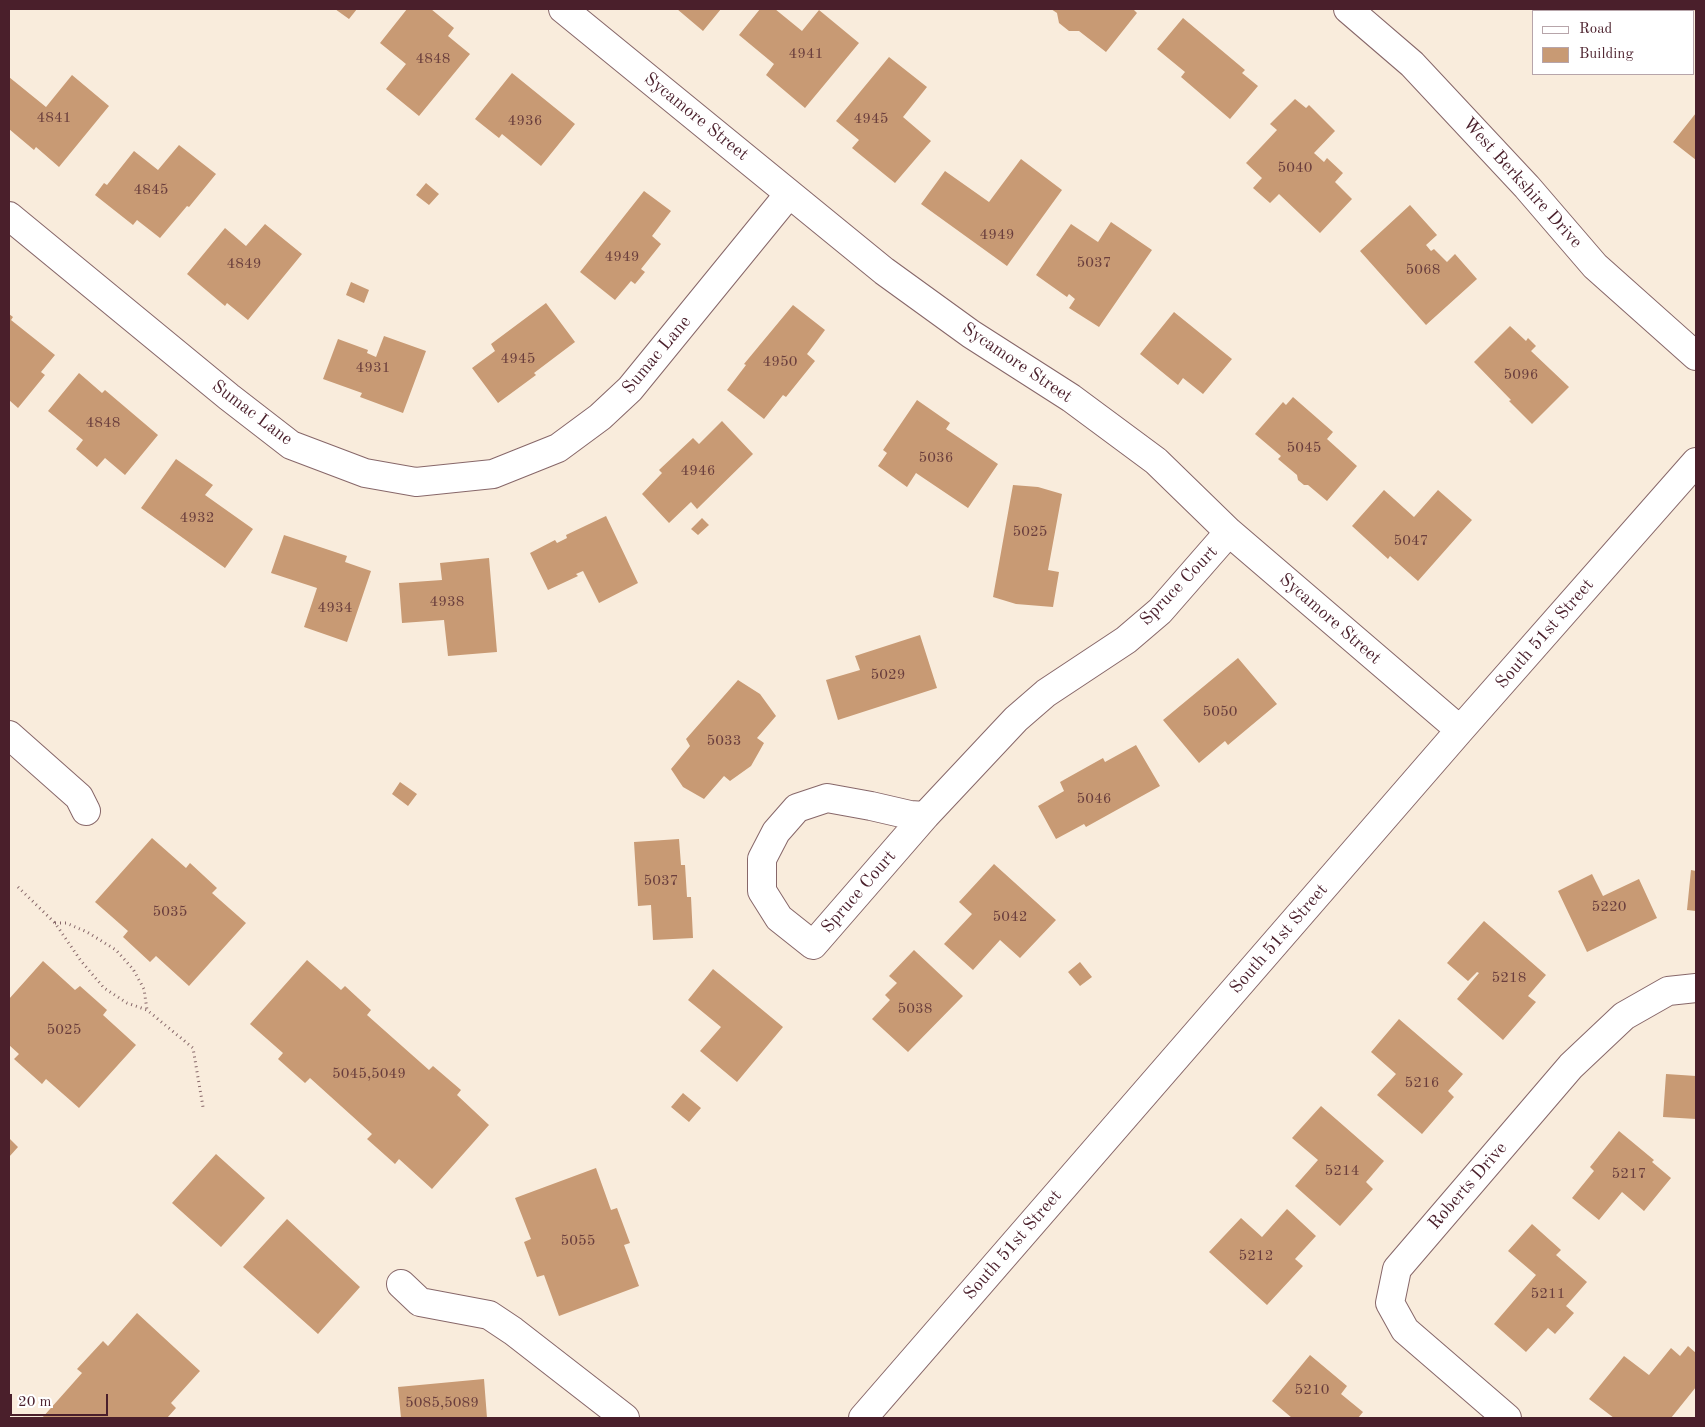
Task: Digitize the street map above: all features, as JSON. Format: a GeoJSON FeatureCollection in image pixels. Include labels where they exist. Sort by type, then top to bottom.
{"type":"FeatureCollection","features":[{"type":"Feature","properties":{"kind":"street","name":"Sycamore Street"},"geometry":{"type":"LineString","coordinates":[[563,9],[884,271],[971,334],[1071,398],[1156,461],[1230,532],[1460,730]]}},
{"type":"Feature","properties":{"kind":"street","name":"West Berkshire Drive"},"geometry":{"type":"LineString","coordinates":[[1348,9],[1412,64],[1527,187],[1595,266],[1696,356]]}},
{"type":"Feature","properties":{"kind":"street","name":"Sumac Lane"},"geometry":{"type":"LineString","coordinates":[[9,216],[229,397],[291,445],[365,473],[416,482],[494,474],[558,448],[600,417],[630,389],[789,194]]}},
{"type":"Feature","properties":{"kind":"street","name":"South 51st Street"},"geometry":{"type":"LineString","coordinates":[[863,1418],[1460,730],[1696,462]]}},
{"type":"Feature","properties":{"kind":"street","name":"Spruce Court"},"geometry":{"type":"LineString","coordinates":[[925,816],[910,815],[827,798],[798,808],[776,832],[762,859],[762,891],[779,918],[813,945],[925,816],[1016,719],[1046,693],[1126,640],[1160,611],[1230,532]]}},
{"type":"Feature","properties":{"kind":"street"},"geometry":{"type":"LineString","coordinates":[[9,735],[79,797],[86,810]]}},
{"type":"Feature","properties":{"kind":"street","name":"Roberts Drive"},"geometry":{"type":"LineString","coordinates":[[1507,1418],[1405,1330],[1390,1302],[1397,1269],[1577,1060],[1624,1016],[1668,991],[1696,988]]}},
{"type":"Feature","properties":{"kind":"street"},"geometry":{"type":"LineString","coordinates":[[401,1284],[420,1302],[489,1315],[513,1331],[625,1418]]}},
{"type":"Feature","properties":{"kind":"path"},"geometry":{"type":"LineString","coordinates":[[18,887],[55,923],[81,961],[104,988],[126,1003],[147,1010],[193,1048],[203,1108]]}},
{"type":"Feature","properties":{"kind":"path"},"geometry":{"type":"LineString","coordinates":[[55,923],[66,923],[87,932],[116,950],[133,968],[144,989],[147,1010]]}},
{"type":"Feature","properties":{"kind":"building"},"geometry":{"type":"Polygon","coordinates":[[[335,9],[357,9],[349,19],[335,9]]]}},
{"type":"Feature","properties":{"kind":"building"},"geometry":{"type":"Polygon","coordinates":[[[407,9],[431,9],[454,28],[448,36],[470,54],[419,116],[386,89],[406,64],[380,43],[407,9]]]}},
{"type":"Feature","properties":{"kind":"building"},"geometry":{"type":"Polygon","coordinates":[[[677,9],[721,9],[703,31],[677,9]]]}},
{"type":"Feature","properties":{"kind":"building"},"geometry":{"type":"Polygon","coordinates":[[[760,9],[775,9],[802,31],[819,10],[859,43],[805,108],[766,75],[774,64],[739,35],[760,9]]]}},
{"type":"Feature","properties":{"kind":"building"},"geometry":{"type":"Polygon","coordinates":[[[1051,9],[1133,9],[1137,13],[1106,52],[1079,31],[1069,31],[1059,23],[1057,13],[1051,9]]]}},
{"type":"Feature","properties":{"kind":"building"},"geometry":{"type":"Polygon","coordinates":[[[1637,9],[1696,9],[1695,10],[1637,9]]]}},
{"type":"Feature","properties":{"kind":"building"},"geometry":{"type":"Polygon","coordinates":[[[1183,18],[1245,70],[1242,73],[1258,86],[1230,119],[1181,77],[1185,72],[1157,49],[1183,18]]]}},
{"type":"Feature","properties":{"kind":"building"},"geometry":{"type":"Polygon","coordinates":[[[889,57],[927,87],[903,117],[931,141],[895,183],[852,148],[859,140],[836,121],[889,57]]]}},
{"type":"Feature","properties":{"kind":"building"},"geometry":{"type":"Polygon","coordinates":[[[512,73],[575,124],[541,166],[502,134],[499,138],[475,119],[512,73]]]}},
{"type":"Feature","properties":{"kind":"building"},"geometry":{"type":"Polygon","coordinates":[[[72,75],[109,106],[59,167],[36,147],[34,150],[9,129],[9,77],[46,107],[72,75]]]}},
{"type":"Feature","properties":{"kind":"building"},"geometry":{"type":"Polygon","coordinates":[[[1295,99],[1306,108],[1309,105],[1335,131],[1314,153],[1324,162],[1327,158],[1343,173],[1335,182],[1352,199],[1320,233],[1279,194],[1270,203],[1253,188],[1262,178],[1246,163],[1277,130],[1270,124],[1295,99]]]}},
{"type":"Feature","properties":{"kind":"building"},"geometry":{"type":"Polygon","coordinates":[[[1696,113],[1696,160],[1673,142],[1696,113]]]}},
{"type":"Feature","properties":{"kind":"building"},"geometry":{"type":"Polygon","coordinates":[[[179,145],[216,174],[160,238],[137,220],[133,225],[95,195],[104,183],[107,185],[134,151],[158,170],[179,145]]]}},
{"type":"Feature","properties":{"kind":"building"},"geometry":{"type":"Polygon","coordinates":[[[1021,159],[1062,190],[1007,266],[921,204],[945,171],[989,202],[1021,159]]]}},
{"type":"Feature","properties":{"kind":"building"},"geometry":{"type":"Polygon","coordinates":[[[426,183],[439,194],[429,205],[416,195],[426,183]]]}},
{"type":"Feature","properties":{"kind":"building"},"geometry":{"type":"Polygon","coordinates":[[[644,191],[671,211],[652,236],[661,244],[641,269],[645,272],[635,284],[631,281],[615,300],[580,272],[644,191]]]}},
{"type":"Feature","properties":{"kind":"building"},"geometry":{"type":"Polygon","coordinates":[[[1410,205],[1437,235],[1426,245],[1431,251],[1434,249],[1447,262],[1455,254],[1477,279],[1426,325],[1360,251],[1410,205]]]}},
{"type":"Feature","properties":{"kind":"building"},"geometry":{"type":"Polygon","coordinates":[[[1111,222],[1152,250],[1099,327],[1069,308],[1075,299],[1069,294],[1067,297],[1036,275],[1071,224],[1098,242],[1111,222]]]}},
{"type":"Feature","properties":{"kind":"building"},"geometry":{"type":"Polygon","coordinates":[[[265,224],[302,254],[248,320],[227,303],[225,306],[187,274],[225,228],[246,246],[265,224]]]}},
{"type":"Feature","properties":{"kind":"building"},"geometry":{"type":"Polygon","coordinates":[[[351,282],[369,290],[364,303],[346,295],[351,282]]]}},
{"type":"Feature","properties":{"kind":"building"},"geometry":{"type":"Polygon","coordinates":[[[546,303],[575,342],[534,373],[536,375],[498,403],[472,368],[495,351],[491,344],[546,303]]]}},
{"type":"Feature","properties":{"kind":"building"},"geometry":{"type":"Polygon","coordinates":[[[793,305],[825,330],[807,354],[815,361],[786,397],[783,395],[764,419],[727,390],[746,365],[744,364],[793,305]]]}},
{"type":"Feature","properties":{"kind":"building"},"geometry":{"type":"Polygon","coordinates":[[[1174,312],[1232,359],[1203,394],[1183,378],[1178,385],[1140,354],[1174,312]]]}},
{"type":"Feature","properties":{"kind":"building"},"geometry":{"type":"Polygon","coordinates":[[[9,314],[13,317],[11,320],[55,355],[41,372],[45,375],[18,408],[9,400],[9,314]]]}},
{"type":"Feature","properties":{"kind":"building"},"geometry":{"type":"Polygon","coordinates":[[[1510,326],[1526,341],[1528,338],[1536,346],[1531,351],[1569,387],[1532,424],[1474,362],[1510,326]]]}},
{"type":"Feature","properties":{"kind":"building"},"geometry":{"type":"Polygon","coordinates":[[[384,336],[426,351],[403,413],[360,397],[362,393],[323,379],[338,339],[368,350],[367,353],[376,357],[384,336]]]}},
{"type":"Feature","properties":{"kind":"building"},"geometry":{"type":"Polygon","coordinates":[[[79,373],[102,393],[105,390],[158,435],[125,475],[105,458],[97,467],[76,449],[83,440],[48,411],[79,373]]]}},
{"type":"Feature","properties":{"kind":"building"},"geometry":{"type":"Polygon","coordinates":[[[1293,397],[1333,432],[1327,439],[1357,466],[1327,501],[1308,485],[1304,485],[1298,480],[1297,475],[1278,459],[1281,456],[1255,434],[1283,402],[1286,405],[1293,397]]]}},
{"type":"Feature","properties":{"kind":"building"},"geometry":{"type":"Polygon","coordinates":[[[917,400],[950,423],[946,429],[998,464],[968,508],[916,473],[907,487],[878,466],[887,453],[883,450],[917,400]]]}},
{"type":"Feature","properties":{"kind":"building"},"geometry":{"type":"Polygon","coordinates":[[[722,421],[753,454],[697,509],[691,502],[669,523],[642,494],[662,473],[659,470],[693,438],[699,444],[722,421]]]}},
{"type":"Feature","properties":{"kind":"building"},"geometry":{"type":"Polygon","coordinates":[[[176,459],[213,485],[205,495],[253,529],[225,568],[141,508],[176,459]]]}},
{"type":"Feature","properties":{"kind":"building"},"geometry":{"type":"Polygon","coordinates":[[[1013,485],[1038,487],[1062,494],[1048,570],[1059,572],[1053,607],[1016,604],[993,597],[1013,485]]]}},
{"type":"Feature","properties":{"kind":"building"},"geometry":{"type":"Polygon","coordinates":[[[1384,490],[1414,517],[1438,490],[1472,520],[1418,581],[1390,556],[1388,559],[1352,526],[1384,490]]]}},
{"type":"Feature","properties":{"kind":"building"},"geometry":{"type":"Polygon","coordinates":[[[606,516],[638,583],[599,603],[583,571],[576,574],[578,576],[548,590],[530,553],[555,540],[557,543],[567,538],[566,535],[606,516]]]}},
{"type":"Feature","properties":{"kind":"building"},"geometry":{"type":"Polygon","coordinates":[[[702,518],[709,525],[698,535],[691,529],[702,518]]]}},
{"type":"Feature","properties":{"kind":"building"},"geometry":{"type":"Polygon","coordinates":[[[284,535],[347,556],[345,562],[371,571],[347,642],[304,627],[317,588],[271,573],[284,535]]]}},
{"type":"Feature","properties":{"kind":"building"},"geometry":{"type":"Polygon","coordinates":[[[489,558],[497,652],[448,656],[444,620],[402,623],[399,583],[442,580],[440,563],[489,558]]]}},
{"type":"Feature","properties":{"kind":"building"},"geometry":{"type":"Polygon","coordinates":[[[920,635],[937,688],[838,720],[826,680],[860,670],[855,656],[920,635]]]}},
{"type":"Feature","properties":{"kind":"building"},"geometry":{"type":"Polygon","coordinates":[[[1238,658],[1277,704],[1228,745],[1225,741],[1199,763],[1163,720],[1238,658]]]}},
{"type":"Feature","properties":{"kind":"building"},"geometry":{"type":"Polygon","coordinates":[[[738,680],[760,694],[776,716],[757,738],[764,743],[751,766],[730,781],[724,776],[704,799],[683,787],[671,769],[690,746],[686,739],[738,680]]]}},
{"type":"Feature","properties":{"kind":"building"},"geometry":{"type":"Polygon","coordinates":[[[1136,745],[1160,786],[1086,827],[1084,824],[1056,839],[1038,806],[1064,791],[1060,782],[1103,758],[1105,762],[1136,745]]]}},
{"type":"Feature","properties":{"kind":"building"},"geometry":{"type":"Polygon","coordinates":[[[400,782],[417,794],[408,806],[392,794],[400,782]]]}},
{"type":"Feature","properties":{"kind":"building"},"geometry":{"type":"Polygon","coordinates":[[[152,838],[186,868],[190,863],[217,888],[212,893],[246,923],[189,986],[156,956],[150,962],[123,937],[128,931],[95,902],[152,838]]]}},
{"type":"Feature","properties":{"kind":"building"},"geometry":{"type":"Polygon","coordinates":[[[679,839],[681,865],[685,865],[687,897],[691,897],[693,938],[653,940],[651,905],[638,906],[634,842],[679,839]]]}},
{"type":"Feature","properties":{"kind":"building"},"geometry":{"type":"Polygon","coordinates":[[[994,864],[1056,920],[1020,958],[1000,940],[973,970],[944,944],[972,914],[959,902],[994,864]]]}},
{"type":"Feature","properties":{"kind":"building"},"geometry":{"type":"Polygon","coordinates":[[[1691,870],[1696,871],[1696,911],[1687,910],[1691,870]]]}},
{"type":"Feature","properties":{"kind":"building"},"geometry":{"type":"Polygon","coordinates":[[[1592,874],[1603,896],[1639,879],[1657,918],[1587,952],[1558,891],[1592,874]]]}},
{"type":"Feature","properties":{"kind":"building"},"geometry":{"type":"Polygon","coordinates":[[[1484,921],[1546,975],[1528,996],[1536,1002],[1503,1040],[1457,999],[1479,973],[1477,972],[1468,981],[1447,963],[1484,921]]]}},
{"type":"Feature","properties":{"kind":"building"},"geometry":{"type":"Polygon","coordinates":[[[914,950],[963,996],[908,1052],[872,1019],[890,1000],[885,995],[897,983],[889,976],[914,950]]]}},
{"type":"Feature","properties":{"kind":"building"},"geometry":{"type":"Polygon","coordinates":[[[307,960],[341,990],[345,986],[371,1010],[367,1015],[429,1070],[433,1066],[461,1090],[457,1095],[489,1125],[432,1189],[399,1159],[395,1164],[367,1139],[372,1134],[310,1078],[305,1083],[278,1059],[283,1053],[250,1024],[307,960]]]}},
{"type":"Feature","properties":{"kind":"building"},"geometry":{"type":"Polygon","coordinates":[[[43,961],[75,990],[80,986],[107,1010],[103,1015],[136,1045],[79,1108],[46,1079],[42,1084],[14,1059],[19,1054],[9,1045],[9,999],[43,961]]]}},
{"type":"Feature","properties":{"kind":"building"},"geometry":{"type":"Polygon","coordinates":[[[1080,962],[1092,977],[1080,986],[1068,972],[1080,962]]]}},
{"type":"Feature","properties":{"kind":"building"},"geometry":{"type":"Polygon","coordinates":[[[713,969],[783,1027],[737,1082],[700,1051],[721,1027],[688,1000],[713,969]]]}},
{"type":"Feature","properties":{"kind":"building"},"geometry":{"type":"Polygon","coordinates":[[[1399,1019],[1463,1074],[1448,1091],[1454,1097],[1422,1134],[1377,1095],[1396,1074],[1371,1052],[1399,1019]]]}},
{"type":"Feature","properties":{"kind":"building"},"geometry":{"type":"Polygon","coordinates":[[[1666,1074],[1696,1076],[1696,1119],[1663,1117],[1666,1074]]]}},
{"type":"Feature","properties":{"kind":"building"},"geometry":{"type":"Polygon","coordinates":[[[683,1093],[701,1108],[689,1122],[671,1107],[683,1093]]]}},
{"type":"Feature","properties":{"kind":"building"},"geometry":{"type":"Polygon","coordinates":[[[1321,1106],[1384,1161],[1366,1182],[1373,1189],[1340,1226],[1295,1186],[1318,1160],[1292,1138],[1321,1106]]]}},
{"type":"Feature","properties":{"kind":"building"},"geometry":{"type":"Polygon","coordinates":[[[1619,1131],[1654,1160],[1652,1162],[1671,1178],[1644,1211],[1622,1192],[1599,1220],[1572,1198],[1594,1171],[1590,1167],[1619,1131]]]}},
{"type":"Feature","properties":{"kind":"building"},"geometry":{"type":"Polygon","coordinates":[[[9,1138],[18,1147],[9,1157],[9,1138]]]}},
{"type":"Feature","properties":{"kind":"building"},"geometry":{"type":"Polygon","coordinates":[[[216,1154],[265,1198],[221,1247],[172,1203],[216,1154]]]}},
{"type":"Feature","properties":{"kind":"building"},"geometry":{"type":"Polygon","coordinates":[[[596,1168],[611,1210],[617,1208],[630,1243],[624,1245],[639,1286],[559,1316],[544,1275],[537,1277],[524,1242],[531,1239],[515,1198],[596,1168]]]}},
{"type":"Feature","properties":{"kind":"building"},"geometry":{"type":"Polygon","coordinates":[[[1287,1209],[1316,1236],[1295,1259],[1303,1266],[1267,1305],[1209,1252],[1241,1218],[1262,1237],[1287,1209]]]}},
{"type":"Feature","properties":{"kind":"building"},"geometry":{"type":"Polygon","coordinates":[[[287,1219],[360,1287],[318,1334],[243,1267],[287,1219]]]}},
{"type":"Feature","properties":{"kind":"building"},"geometry":{"type":"Polygon","coordinates":[[[1532,1224],[1561,1250],[1556,1255],[1587,1282],[1566,1306],[1574,1313],[1555,1334],[1548,1328],[1526,1352],[1494,1324],[1536,1275],[1508,1251],[1532,1224]]]}},
{"type":"Feature","properties":{"kind":"building"},"geometry":{"type":"Polygon","coordinates":[[[137,1313],[200,1371],[171,1403],[176,1408],[167,1418],[42,1418],[82,1373],[77,1369],[103,1341],[108,1346],[137,1313]]]}},
{"type":"Feature","properties":{"kind":"building"},"geometry":{"type":"Polygon","coordinates":[[[1688,1346],[1696,1353],[1696,1387],[1671,1418],[1614,1418],[1589,1399],[1624,1356],[1649,1375],[1671,1348],[1680,1356],[1688,1346]]]}},
{"type":"Feature","properties":{"kind":"building"},"geometry":{"type":"Polygon","coordinates":[[[1310,1355],[1347,1386],[1341,1394],[1363,1412],[1358,1418],[1292,1418],[1272,1401],[1310,1355]]]}},
{"type":"Feature","properties":{"kind":"building"},"geometry":{"type":"Polygon","coordinates":[[[484,1379],[487,1418],[401,1418],[398,1387],[484,1379]]]}}]}
